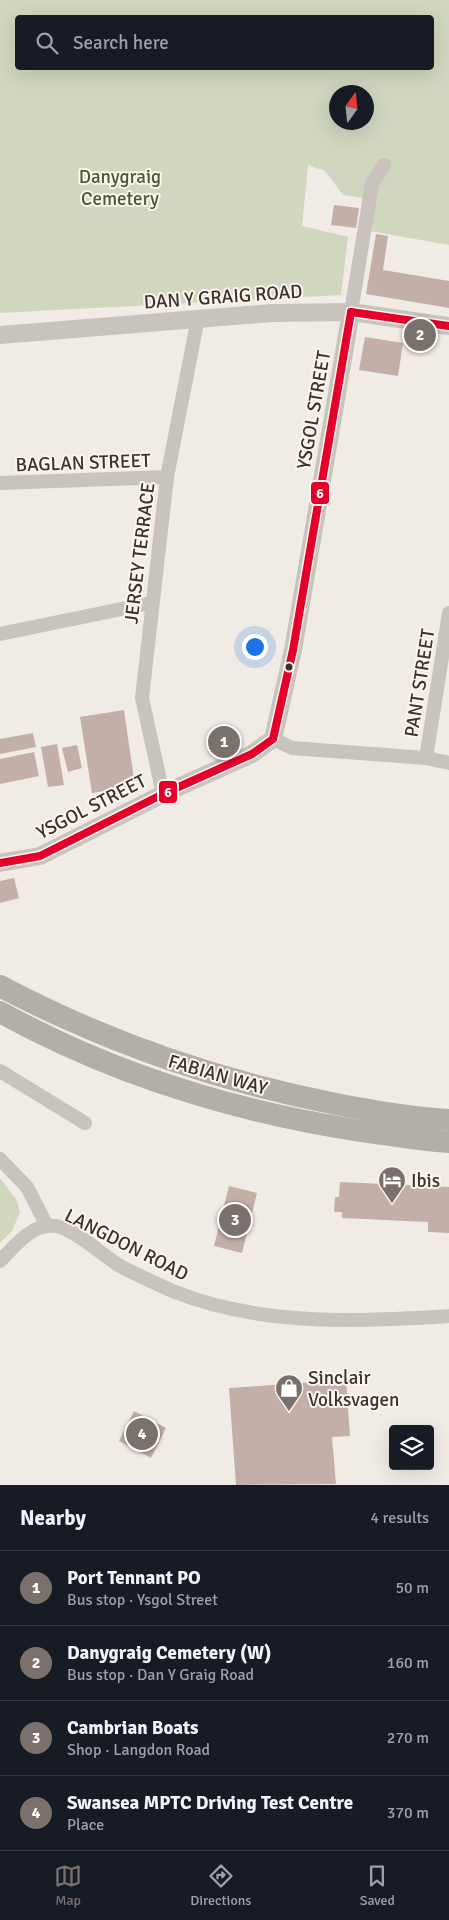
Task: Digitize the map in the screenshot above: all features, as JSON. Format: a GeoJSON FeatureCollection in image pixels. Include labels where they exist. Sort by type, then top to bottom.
{"type":"FeatureCollection","features":[{"type":"Feature","properties":{"kind":"highway","name":"FABIAN WAY"},"geometry":{"type":"LineString","coordinates":[[0,986],[89,1028],[170,1060],[238,1081],[372,1110],[449,1120]]}},
{"type":"Feature","properties":{"kind":"highway","name":"FABIAN WAY"},"geometry":{"type":"LineString","coordinates":[[0,1012],[96,1059],[178,1088],[241,1107],[306,1122],[449,1142]]}},
{"type":"Feature","properties":{"kind":"street","name":"YSGOL STREET"},"geometry":{"type":"LineString","coordinates":[[0,863],[40,856],[163,794],[252,754],[273,738],[293,650],[372,184],[384,165]]}},
{"type":"Feature","properties":{"kind":"street","name":"DAN Y GRAIG ROAD"},"geometry":{"type":"LineString","coordinates":[[0,335],[272,313],[351,312],[449,326]]}},
{"type":"Feature","properties":{"kind":"street","name":"JERSEY TERRACE"},"geometry":{"type":"LineString","coordinates":[[163,794],[142,698],[151,603],[167,477],[198,318]]}},
{"type":"Feature","properties":{"kind":"street","name":"BAGLAN STREET"},"geometry":{"type":"LineString","coordinates":[[0,483],[167,477]]}},
{"type":"Feature","properties":{"kind":"street"},"geometry":{"type":"LineString","coordinates":[[0,634],[151,603]]}},
{"type":"Feature","properties":{"kind":"street","name":"PANT STREET"},"geometry":{"type":"LineString","coordinates":[[426,758],[449,613]]}},
{"type":"Feature","properties":{"kind":"street"},"geometry":{"type":"LineString","coordinates":[[273,738],[292,748],[426,758],[449,763]]}},
{"type":"Feature","properties":{"kind":"street"},"geometry":{"type":"LineString","coordinates":[[0,1071],[85,1122]]}},
{"type":"Feature","properties":{"kind":"street","name":"LANGDON ROAD"},"geometry":{"type":"LineString","coordinates":[[0,1159],[27,1187],[47,1226],[60,1227],[66,1230],[121,1266],[176,1292],[224,1307],[273,1316],[336,1319],[397,1319],[449,1316]]}},
{"type":"Feature","properties":{"kind":"street"},"geometry":{"type":"LineString","coordinates":[[0,1261],[27,1234],[47,1226]]}},
{"type":"Feature","properties":{"kind":"green space","name":"Danygraig Cemetery"},"geometry":{"type":"Polygon","coordinates":[[[0,0],[449,0],[449,245],[358,229],[363,198],[343,195],[325,171],[308,165],[302,226],[348,237],[341,295],[0,313],[0,0]]]}},
{"type":"Feature","properties":{"kind":"green space"},"geometry":{"type":"Polygon","coordinates":[[[0,1178],[16,1199],[20,1212],[12,1231],[0,1243],[0,1178]]]}},
{"type":"Feature","properties":{"kind":"building"},"geometry":{"type":"Polygon","coordinates":[[[334,205],[359,208],[356,228],[331,225],[334,205]]]}},
{"type":"Feature","properties":{"kind":"building"},"geometry":{"type":"Polygon","coordinates":[[[376,234],[388,236],[383,270],[449,281],[449,308],[366,294],[376,234]]]}},
{"type":"Feature","properties":{"kind":"building"},"geometry":{"type":"Polygon","coordinates":[[[365,337],[403,343],[398,376],[359,370],[365,337]]]}},
{"type":"Feature","properties":{"kind":"building"},"geometry":{"type":"Polygon","coordinates":[[[124,710],[135,786],[92,793],[80,717],[124,710]]]}},
{"type":"Feature","properties":{"kind":"building"},"geometry":{"type":"Polygon","coordinates":[[[33,733],[36,747],[0,754],[0,739],[33,733]]]}},
{"type":"Feature","properties":{"kind":"building"},"geometry":{"type":"Polygon","coordinates":[[[57,744],[64,785],[48,787],[41,747],[57,744]]]}},
{"type":"Feature","properties":{"kind":"building"},"geometry":{"type":"Polygon","coordinates":[[[77,745],[82,768],[68,772],[62,748],[77,745]]]}},
{"type":"Feature","properties":{"kind":"building"},"geometry":{"type":"Polygon","coordinates":[[[34,752],[39,776],[0,784],[0,759],[34,752]]]}},
{"type":"Feature","properties":{"kind":"building"},"geometry":{"type":"Polygon","coordinates":[[[14,878],[19,898],[0,903],[0,881],[14,878]]]}},
{"type":"Feature","properties":{"kind":"building","name":"Ibis"},"geometry":{"type":"Polygon","coordinates":[[[340,1182],[449,1187],[449,1233],[428,1232],[428,1222],[342,1218],[342,1212],[334,1212],[335,1197],[339,1197],[340,1182]]]}},
{"type":"Feature","properties":{"kind":"building"},"geometry":{"type":"Polygon","coordinates":[[[229,1186],[257,1193],[242,1253],[214,1246],[229,1186]]]}},
{"type":"Feature","properties":{"kind":"building","name":"Sinclair Volksvagen"},"geometry":{"type":"Polygon","coordinates":[[[346,1380],[350,1436],[332,1437],[336,1484],[236,1485],[229,1388],[346,1380]]]}},
{"type":"Feature","properties":{"kind":"building"},"geometry":{"type":"Polygon","coordinates":[[[134,1411],[166,1428],[151,1458],[119,1441],[134,1411]]]}},
{"type":"Feature","properties":{"kind":"transit line","name":"6"},"geometry":{"type":"LineString","coordinates":[[351,312],[449,326]]}},
{"type":"Feature","properties":{"kind":"transit line","name":"6"},"geometry":{"type":"LineString","coordinates":[[0,863],[40,856],[163,794],[252,754],[273,739],[293,650],[351,312]]}},
{"type":"Feature","properties":{"kind":"place","name":"Danygraig Cemetery (W)"},"geometry":{"type":"Point","coordinates":[420,335]}},
{"type":"Feature","properties":{"kind":"place","name":"Port Tennant PO"},"geometry":{"type":"Point","coordinates":[224,742]}},
{"type":"Feature","properties":{"kind":"place","name":"Ibis"},"geometry":{"type":"Point","coordinates":[392,1204]}},
{"type":"Feature","properties":{"kind":"place","name":"Cambrian Boats"},"geometry":{"type":"Point","coordinates":[235,1220]}},
{"type":"Feature","properties":{"kind":"place","name":"Sinclair Volksvagen"},"geometry":{"type":"Point","coordinates":[289,1412]}},
{"type":"Feature","properties":{"kind":"place","name":"Swansea MPTC Driving Test Centre"},"geometry":{"type":"Point","coordinates":[142,1434]}}]}
